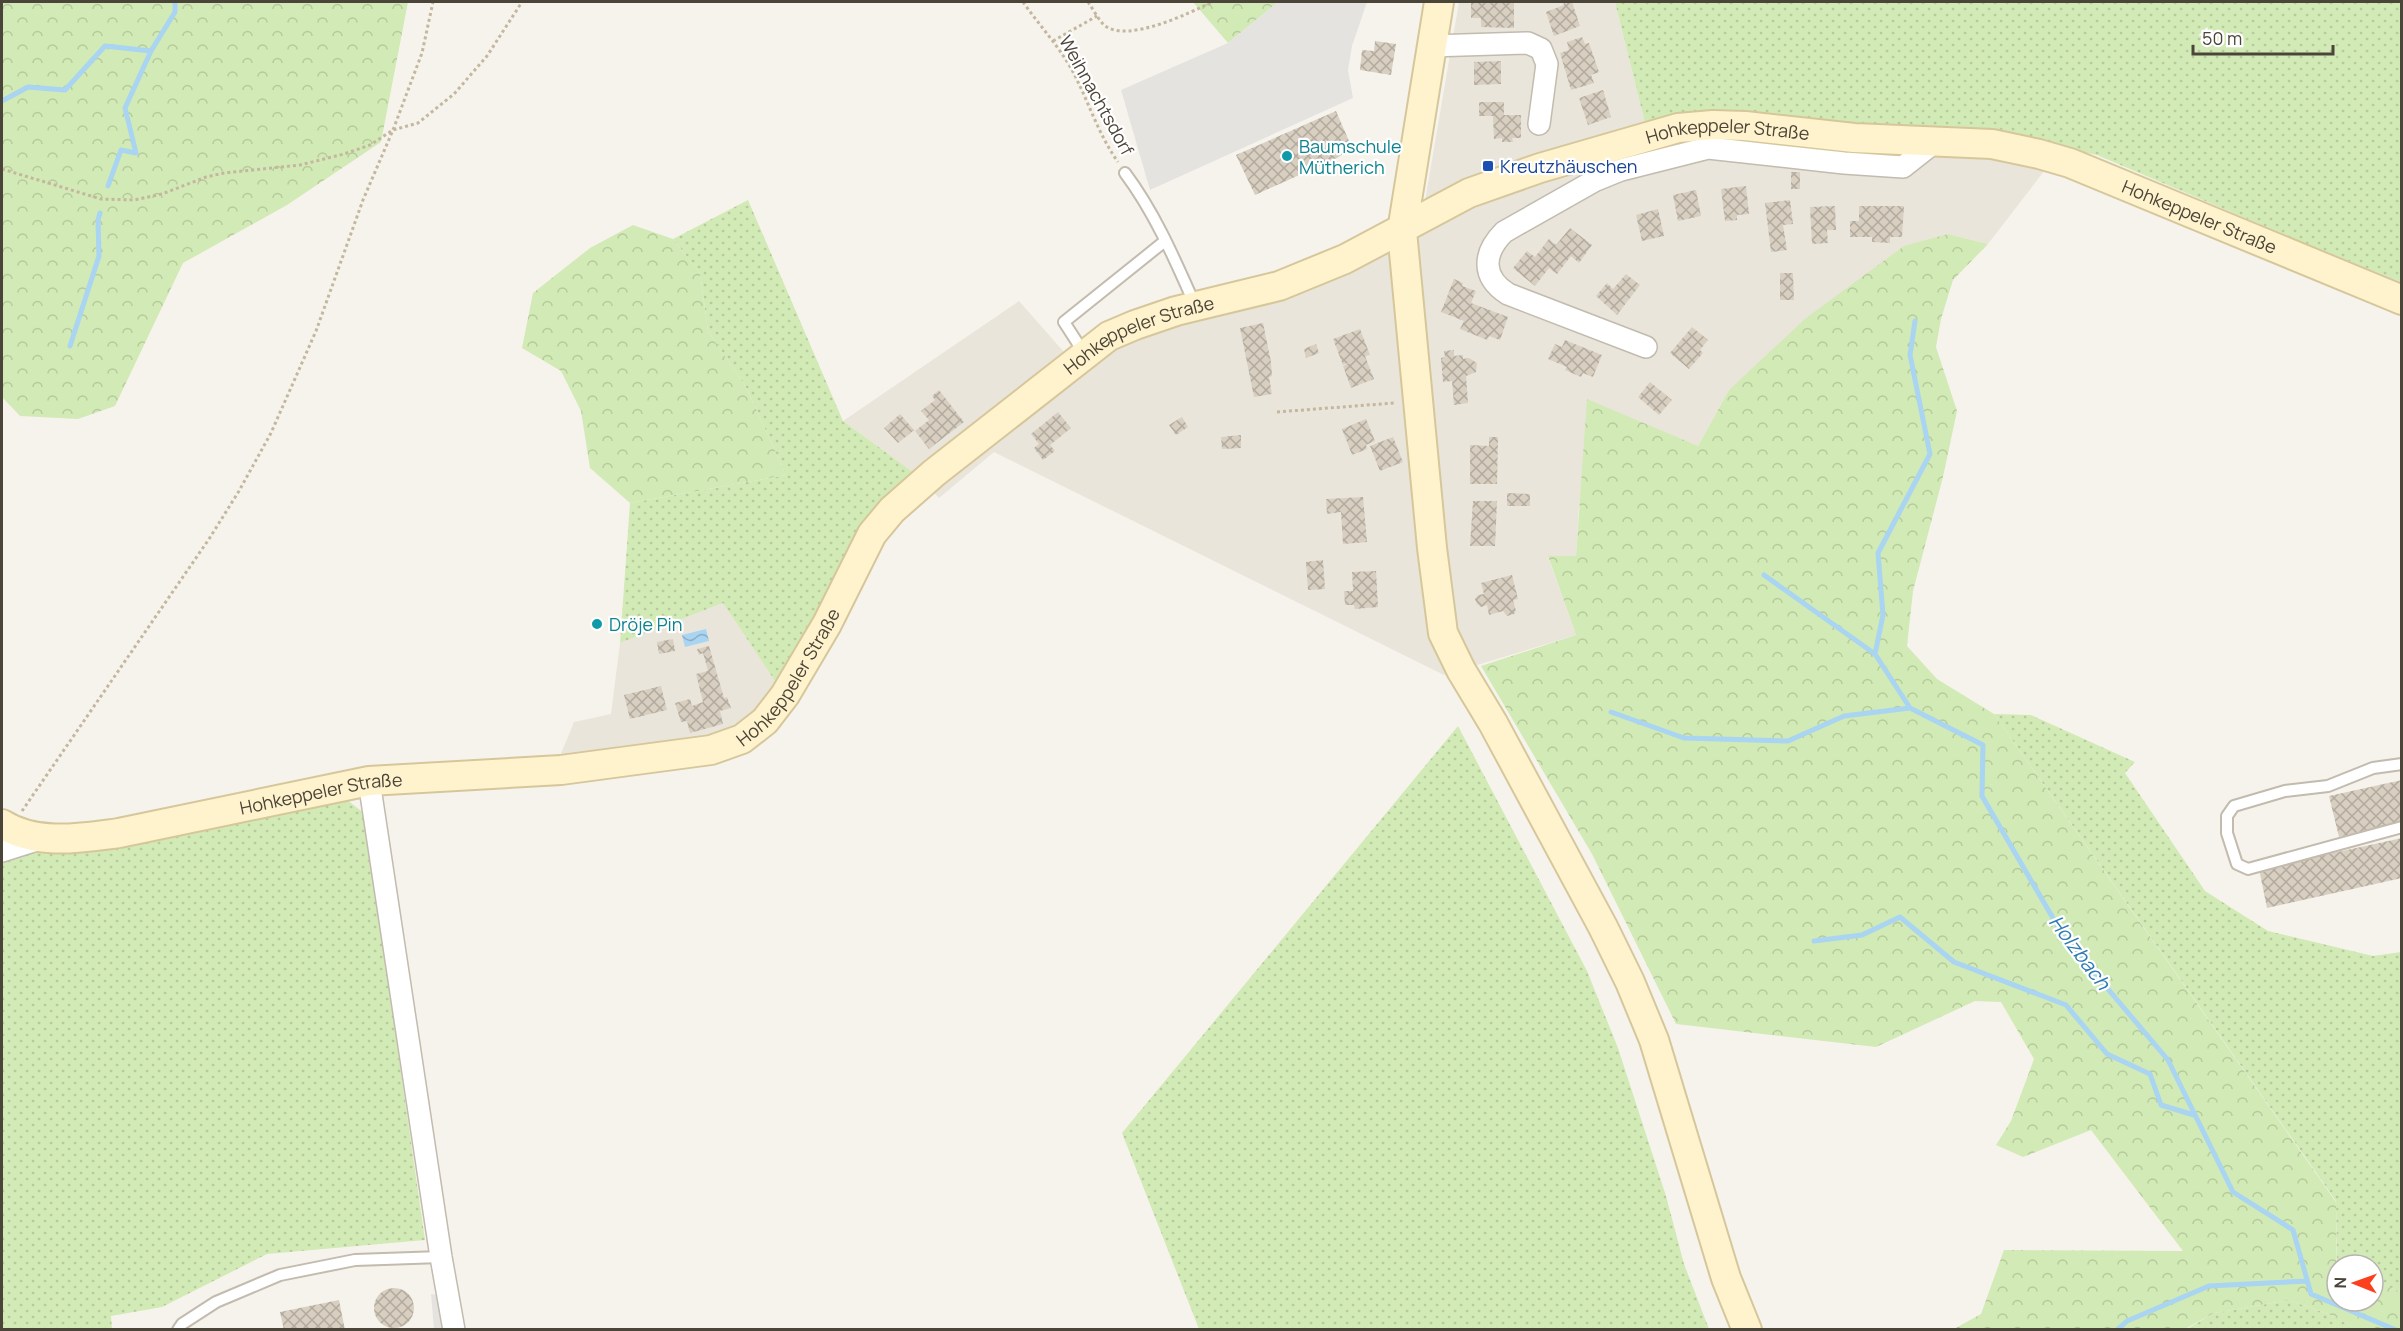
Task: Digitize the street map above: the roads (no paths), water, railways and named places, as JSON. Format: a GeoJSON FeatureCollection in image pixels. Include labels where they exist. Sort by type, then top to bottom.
{"type":"FeatureCollection","features":[{"type":"Feature","properties":{"kind":"street"},"geometry":{"type":"LineString","coordinates":[[1439,2],[1402,231],[1417,401],[1443,633],[1461,670],[1493,723],[1604,927],[1630,982],[1654,1040],[1723,1267],[1747,1329]]}},
{"type":"Feature","properties":{"kind":"street"},"geometry":{"type":"LineString","coordinates":[[1431,46],[1528,43],[1541,49],[1547,64],[1539,124]]}},
{"type":"Feature","properties":{"kind":"street","name":"Hohkeppeler Straße"},"geometry":{"type":"LineString","coordinates":[[4,835],[78,838],[119,833],[369,781],[561,770],[711,750],[742,739],[765,721],[785,695],[827,624],[872,534],[891,510],[1084,353],[1109,336],[1135,324],[1279,286],[1345,259],[1469,194],[1540,168],[1678,128],[1713,125],[1745,126],[1854,138],[2004,146],[2070,163],[2402,300]]}},
{"type":"Feature","properties":{"kind":"street"},"geometry":{"type":"LineString","coordinates":[[1646,347],[1508,294],[1498,288],[1492,280],[1488,265],[1488,257],[1494,242],[1504,232],[1594,181],[1621,170],[1708,148],[1903,167],[1936,141]]}},
{"type":"Feature","properties":{"kind":"street"},"geometry":{"type":"LineString","coordinates":[[369,781],[441,1257],[454,1329]]}},
{"type":"Feature","properties":{"kind":"lane"},"geometry":{"type":"LineString","coordinates":[[1125,173],[1139,191],[1196,307]]}},
{"type":"Feature","properties":{"kind":"lane"},"geometry":{"type":"LineString","coordinates":[[1084,353],[1064,322],[1165,241]]}},
{"type":"Feature","properties":{"kind":"lane"},"geometry":{"type":"LineString","coordinates":[[2402,764],[2373,768],[2328,786],[2285,791],[2234,806],[2227,816],[2227,833],[2237,864],[2248,869],[2402,827]]}},
{"type":"Feature","properties":{"kind":"lane"},"geometry":{"type":"LineString","coordinates":[[178,1329],[216,1302],[280,1275],[355,1260],[441,1257]]}},
{"type":"Feature","properties":{"kind":"water"},"geometry":{"type":"Polygon","coordinates":[[[706,629],[709,641],[685,647],[682,635],[706,629]]]}},
{"type":"Feature","properties":{"kind":"waterway"},"geometry":{"type":"LineString","coordinates":[[2,101],[28,87],[65,90],[105,46],[151,51],[175,12],[175,2]]}},
{"type":"Feature","properties":{"kind":"waterway"},"geometry":{"type":"LineString","coordinates":[[108,186],[121,150],[136,153],[125,108],[151,51]]}},
{"type":"Feature","properties":{"kind":"waterway"},"geometry":{"type":"LineString","coordinates":[[70,346],[99,256],[98,220],[100,213]]}},
{"type":"Feature","properties":{"kind":"waterway"},"geometry":{"type":"LineString","coordinates":[[1875,654],[1883,615],[1878,553],[1930,454],[1910,355],[1915,321]]}},
{"type":"Feature","properties":{"kind":"waterway","name":"Holzbach"},"geometry":{"type":"LineString","coordinates":[[1764,575],[1875,654],[1910,708],[1983,745],[1982,796],[2064,937],[2168,1060],[2233,1192],[2293,1230],[2311,1294],[2396,1330]]}},
{"type":"Feature","properties":{"kind":"waterway"},"geometry":{"type":"LineString","coordinates":[[1611,712],[1684,738],[1788,741],[1844,716],[1910,708]]}},
{"type":"Feature","properties":{"kind":"waterway"},"geometry":{"type":"LineString","coordinates":[[1814,941],[1862,935],[1900,917],[1954,962],[2066,1005],[2107,1054],[2150,1074],[2161,1105],[2194,1115]]}},
{"type":"Feature","properties":{"kind":"waterway"},"geometry":{"type":"LineString","coordinates":[[2117,1330],[2127,1321],[2209,1286],[2307,1281]]}},
{"type":"Feature","properties":{"kind":"place","name":"Baumschule Mütherich"},"geometry":{"type":"Point","coordinates":[1287,156]}},
{"type":"Feature","properties":{"kind":"place","name":"Kreutzhäuschen"},"geometry":{"type":"Point","coordinates":[1488,166]}},
{"type":"Feature","properties":{"kind":"place","name":"Dröje Pin"},"geometry":{"type":"Point","coordinates":[597,624]}}]}
